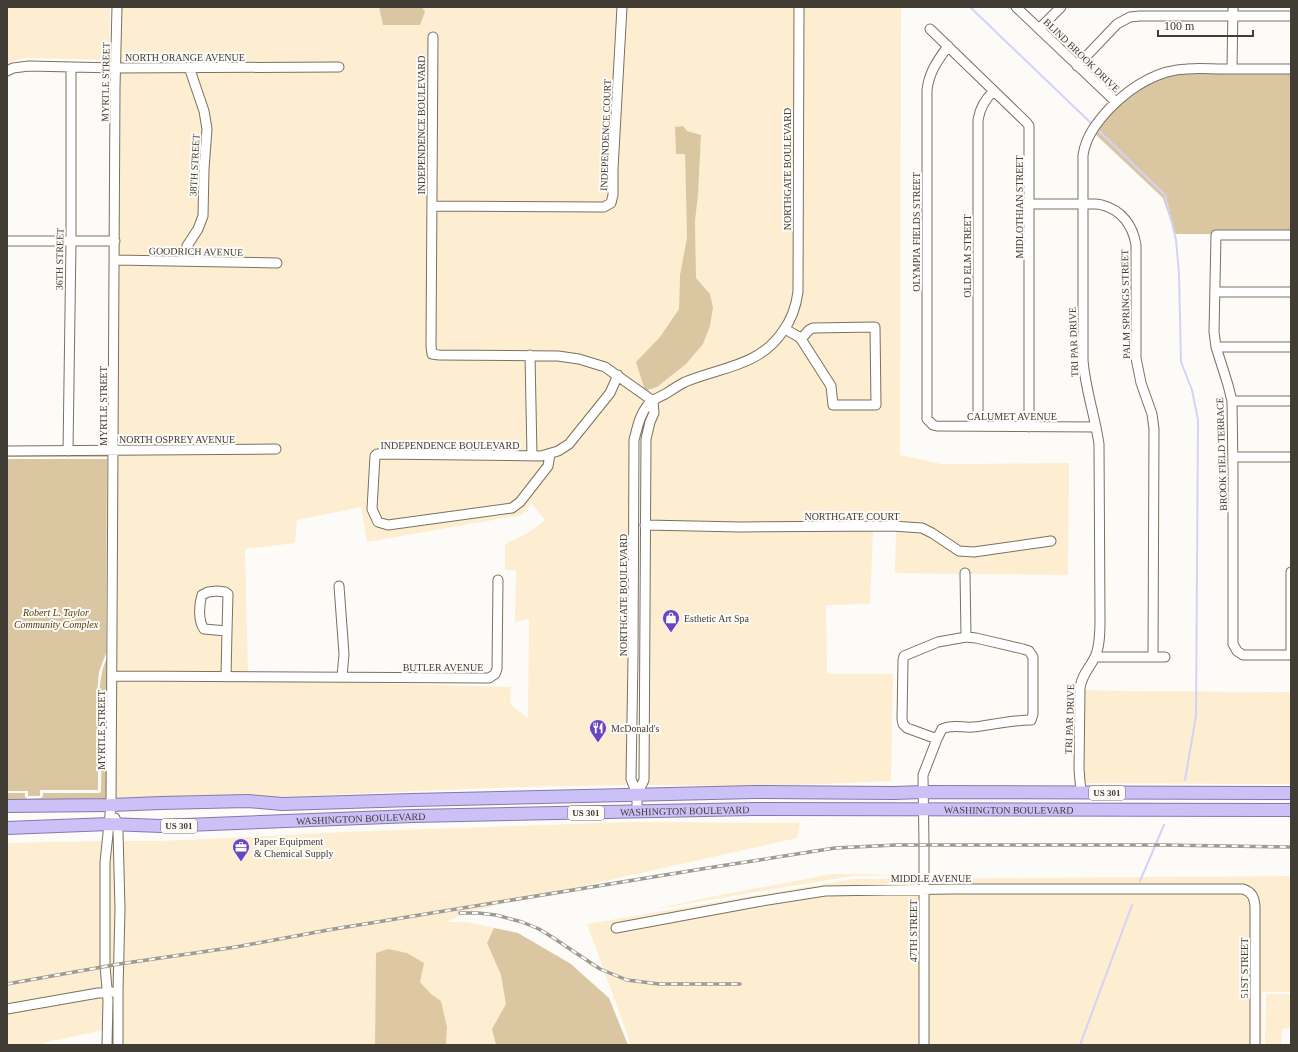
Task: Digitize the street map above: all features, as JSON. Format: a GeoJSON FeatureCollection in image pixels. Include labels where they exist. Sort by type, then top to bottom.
{"type":"FeatureCollection","features":[{"type":"Feature","properties":{"kind":"main road","name":"WASHINGTON BOULEVARD"},"geometry":{"type":"LineString","coordinates":[[7,806],[111,806],[241,801],[282,804],[755,792],[1291,793]]}},
{"type":"Feature","properties":{"kind":"main road"},"geometry":{"type":"LineString","coordinates":[[986,809],[995,807],[1063,806],[1071,803],[1081,793]]}},
{"type":"Feature","properties":{"kind":"main road"},"geometry":{"type":"LineString","coordinates":[[1174,810],[1184,806],[1244,805],[1261,793]]}},
{"type":"Feature","properties":{"kind":"main road"},"geometry":{"type":"LineString","coordinates":[[1269,810],[1275,805],[1281,803],[1291,803]]}},
{"type":"Feature","properties":{"kind":"main road","name":"WASHINGTON BOULEVARD"},"geometry":{"type":"LineString","coordinates":[[7,828],[113,824],[161,826],[406,817],[754,809],[1291,810]]}},
{"type":"Feature","properties":{"kind":"street","name":"MYRTLE STREET"},"geometry":{"type":"LineString","coordinates":[[107,1045],[105,862],[113,824],[111,806],[117,7]]}},
{"type":"Feature","properties":{"kind":"street","name":"INDEPENDENCE COURT"},"geometry":{"type":"LineString","coordinates":[[432,206],[604,207],[611,203],[614,195],[613,169],[622,7]]}},
{"type":"Feature","properties":{"kind":"street","name":"NORTHGATE BOULEVARD"},"geometry":{"type":"LineString","coordinates":[[637,812],[637,794],[631,779],[634,440],[641,416],[647,406],[653,401],[684,383],[758,356],[775,343],[785,329],[793,313],[798,292],[799,7]]}},
{"type":"Feature","properties":{"kind":"street","name":"BLIND BROOK DRIVE"},"geometry":{"type":"LineString","coordinates":[[1016,7],[1116,102]]}},
{"type":"Feature","properties":{"kind":"street"},"geometry":{"type":"LineString","coordinates":[[1039,29],[1061,7]]}},
{"type":"Feature","properties":{"kind":"street"},"geometry":{"type":"LineString","coordinates":[[1232,69],[1233,12]]}},
{"type":"Feature","properties":{"kind":"street"},"geometry":{"type":"LineString","coordinates":[[1077,66],[1118,24],[1130,17],[1233,12],[1291,16]]}},
{"type":"Feature","properties":{"kind":"street","name":"MIDLOTHIAN STREET"},"geometry":{"type":"LineString","coordinates":[[930,30],[1030,126],[1029,427]]}},
{"type":"Feature","properties":{"kind":"street","name":"INDEPENDENCE BOULEVARD"},"geometry":{"type":"LineString","coordinates":[[433,37],[432,354],[530,355],[574,358],[605,367],[653,401]]}},
{"type":"Feature","properties":{"kind":"street","name":"OLYMPIA FIELDS STREET"},"geometry":{"type":"LineString","coordinates":[[929,423],[926,415],[927,90],[931,72],[948,46]]}},
{"type":"Feature","properties":{"kind":"street","name":"NORTH ORANGE AVENUE"},"geometry":{"type":"LineString","coordinates":[[7,70],[29,66],[116,68],[339,68]]}},
{"type":"Feature","properties":{"kind":"street","name":"36TH STREET"},"geometry":{"type":"LineString","coordinates":[[68,451],[71,67]]}},
{"type":"Feature","properties":{"kind":"street","name":"38TH STREET"},"geometry":{"type":"LineString","coordinates":[[184,261],[186,246],[198,229],[203,216],[207,129],[204,111],[189,67]]}},
{"type":"Feature","properties":{"kind":"street","name":"TRI PAR DRIVE"},"geometry":{"type":"LineString","coordinates":[[1081,793],[1079,769],[1080,688],[1082,677],[1095,657],[1098,648],[1100,619],[1100,461],[1096,427],[1086,383],[1083,360],[1083,156],[1086,143],[1090,134],[1101,118],[1116,102],[1139,84],[1165,72],[1187,69],[1291,69]]}},
{"type":"Feature","properties":{"kind":"street","name":"OLD ELM STREET"},"geometry":{"type":"LineString","coordinates":[[978,426],[978,120],[982,105],[994,91]]}},
{"type":"Feature","properties":{"kind":"street","name":"PALM SPRINGS STREET"},"geometry":{"type":"LineString","coordinates":[[1030,204],[1101,205],[1120,215],[1132,229],[1136,246],[1136,358],[1141,383],[1152,414],[1154,429],[1153,657]]}},
{"type":"Feature","properties":{"kind":"street","name":"BROOK FIELD TERRACE"},"geometry":{"type":"LineString","coordinates":[[1291,236],[1216,235],[1214,292],[1214,332],[1216,346],[1232,401],[1233,644],[1236,651],[1243,655],[1291,654]]}},
{"type":"Feature","properties":{"kind":"street"},"geometry":{"type":"LineString","coordinates":[[7,241],[115,241]]}},
{"type":"Feature","properties":{"kind":"street","name":"GOODRICH AVENUE"},"geometry":{"type":"LineString","coordinates":[[115,260],[277,263]]}},
{"type":"Feature","properties":{"kind":"street"},"geometry":{"type":"LineString","coordinates":[[1214,292],[1291,292]]}},
{"type":"Feature","properties":{"kind":"street"},"geometry":{"type":"LineString","coordinates":[[785,329],[799,337],[831,386],[833,405],[876,405],[875,327],[813,328],[809,330],[801,340]]}},
{"type":"Feature","properties":{"kind":"street"},"geometry":{"type":"LineString","coordinates":[[1216,346],[1291,347]]}},
{"type":"Feature","properties":{"kind":"street","name":"INDEPENDENCE BOULEVARD"},"geometry":{"type":"LineString","coordinates":[[530,355],[532,456]]}},
{"type":"Feature","properties":{"kind":"street","name":"INDEPENDENCE BOULEVARD"},"geometry":{"type":"LineString","coordinates":[[550,454],[548,466],[520,502],[512,508],[388,525],[378,522],[372,512],[375,456],[377,454],[532,456],[550,454],[569,444],[610,393],[618,375]]}},
{"type":"Feature","properties":{"kind":"street","name":"NORTHGATE BOULEVARD"},"geometry":{"type":"LineString","coordinates":[[637,794],[644,780],[646,439],[654,413],[653,401]]}},
{"type":"Feature","properties":{"kind":"street"},"geometry":{"type":"LineString","coordinates":[[1232,401],[1291,402]]}},
{"type":"Feature","properties":{"kind":"street","name":"CALUMET AVENUE"},"geometry":{"type":"LineString","coordinates":[[929,423],[937,426],[1096,427]]}},
{"type":"Feature","properties":{"kind":"street","name":"NORTH OSPREY AVENUE"},"geometry":{"type":"LineString","coordinates":[[7,451],[276,450]]}},
{"type":"Feature","properties":{"kind":"street"},"geometry":{"type":"LineString","coordinates":[[1233,457],[1291,457]]}},
{"type":"Feature","properties":{"kind":"street","name":"NORTHGATE COURT"},"geometry":{"type":"LineString","coordinates":[[645,525],[741,527],[892,526],[922,528],[959,551],[974,552],[1051,541]]}},
{"type":"Feature","properties":{"kind":"street"},"geometry":{"type":"LineString","coordinates":[[1291,572],[1291,654]]}},
{"type":"Feature","properties":{"kind":"street"},"geometry":{"type":"LineString","coordinates":[[965,573],[966,637]]}},
{"type":"Feature","properties":{"kind":"street","name":"BUTLER AVENUE"},"geometry":{"type":"LineString","coordinates":[[112,676],[488,678],[495,674],[497,668],[498,580]]}},
{"type":"Feature","properties":{"kind":"street"},"geometry":{"type":"LineString","coordinates":[[339,586],[344,654],[342,677]]}},
{"type":"Feature","properties":{"kind":"street"},"geometry":{"type":"LineString","coordinates":[[226,677],[228,594],[217,591],[204,593],[201,598],[200,605],[202,627],[204,629],[227,631]]}},
{"type":"Feature","properties":{"kind":"street"},"geometry":{"type":"LineString","coordinates":[[966,637],[1023,648],[1032,654],[1034,663],[1031,720],[1010,721],[972,727],[946,727],[940,731],[937,739],[909,730],[903,724],[904,656],[938,642],[966,637]]}},
{"type":"Feature","properties":{"kind":"street"},"geometry":{"type":"LineString","coordinates":[[1095,657],[1165,657]]}},
{"type":"Feature","properties":{"kind":"street","name":"47TH STREET"},"geometry":{"type":"LineString","coordinates":[[924,1045],[923,775],[937,739]]}},
{"type":"Feature","properties":{"kind":"street","name":"MYRTLE STREET"},"geometry":{"type":"LineString","coordinates":[[113,824],[118,831],[120,909],[118,1045]]}},
{"type":"Feature","properties":{"kind":"street","name":"MIDDLE AVENUE"},"geometry":{"type":"LineString","coordinates":[[616,928],[825,891],[1239,889],[1250,892]]}},
{"type":"Feature","properties":{"kind":"street","name":"51ST STREET"},"geometry":{"type":"LineString","coordinates":[[1250,892],[1253,896],[1255,906],[1255,1045]]}},
{"type":"Feature","properties":{"kind":"street"},"geometry":{"type":"LineString","coordinates":[[7,1008],[118,991]]}},
{"type":"Feature","properties":{"kind":"shaded area"},"geometry":{"type":"Polygon","coordinates":[[[7,7],[110,7],[109,60],[25,58],[7,63],[7,7]]]}},
{"type":"Feature","properties":{"kind":"shaded area"},"geometry":{"type":"Polygon","coordinates":[[[121,7],[379,7],[383,25],[420,25],[425,12],[422,7],[619,7],[609,198],[606,203],[436,203],[437,34],[429,34],[428,354],[526,359],[529,453],[377,451],[369,513],[375,524],[513,511],[553,457],[613,395],[620,383],[650,405],[637,433],[633,785],[516,787],[115,802],[116,679],[297,681],[511,687],[510,704],[528,718],[529,619],[515,622],[516,570],[505,570],[505,544],[530,532],[545,520],[531,503],[522,515],[367,542],[361,507],[297,520],[295,543],[245,549],[248,674],[230,674],[232,601],[208,588],[198,624],[224,634],[223,674],[116,672],[117,454],[280,452],[280,447],[117,447],[118,264],[280,266],[281,260],[118,257],[120,71],[342,70],[342,64],[120,65],[121,7]]]}},
{"type":"Feature","properties":{"kind":"shaded area"},"geometry":{"type":"Polygon","coordinates":[[[626,7],[795,7],[794,291],[790,312],[774,338],[756,353],[654,400],[591,359],[435,351],[436,210],[610,208],[617,169],[626,7]],[[683,126],[675,127],[676,154],[685,154],[687,237],[680,275],[679,309],[660,337],[636,362],[645,391],[657,387],[686,364],[703,344],[710,326],[713,308],[710,294],[696,278],[695,221],[701,135],[687,131],[683,126]]]}},
{"type":"Feature","properties":{"kind":"shaded area"},"geometry":{"type":"Polygon","coordinates":[[[802,7],[901,7],[900,455],[941,464],[1069,463],[1068,575],[968,574],[968,570],[961,570],[961,574],[895,573],[896,530],[921,531],[957,554],[1055,543],[1053,537],[974,549],[960,548],[934,530],[641,525],[642,446],[657,407],[669,396],[686,385],[760,358],[778,345],[786,333],[796,339],[828,388],[829,405],[876,408],[875,324],[801,334],[790,328],[794,321],[802,7]]]}},
{"type":"Feature","properties":{"kind":"shaded area"},"geometry":{"type":"Polygon","coordinates":[[[871,330],[872,402],[837,402],[834,385],[806,340],[811,332],[871,330]]]}},
{"type":"Feature","properties":{"kind":"shaded area"},"geometry":{"type":"Polygon","coordinates":[[[534,359],[558,359],[588,365],[614,379],[607,391],[566,442],[556,448],[536,453],[534,359]]]}},
{"type":"Feature","properties":{"kind":"shaded area"},"geometry":{"type":"Polygon","coordinates":[[[379,458],[546,459],[545,464],[518,500],[511,504],[391,522],[381,520],[375,509],[379,458]]]}},
{"type":"Feature","properties":{"kind":"shaded area"},"geometry":{"type":"Polygon","coordinates":[[[873,530],[870,604],[826,605],[827,674],[893,674],[891,781],[775,786],[640,785],[641,531],[873,530]]]}},
{"type":"Feature","properties":{"kind":"shaded area"},"geometry":{"type":"Polygon","coordinates":[[[1083,690],[1291,692],[1291,784],[1084,783],[1083,690]]]}},
{"type":"Feature","properties":{"kind":"shaded area"},"geometry":{"type":"Polygon","coordinates":[[[631,822],[800,823],[797,838],[467,912],[447,922],[467,922],[494,928],[487,943],[501,975],[507,1004],[492,1029],[496,1045],[446,1045],[447,1027],[441,1001],[431,994],[420,982],[376,953],[375,1045],[122,1045],[122,841],[162,841],[368,831],[631,822]]]}},
{"type":"Feature","properties":{"kind":"shaded area"},"geometry":{"type":"Polygon","coordinates":[[[104,841],[103,989],[7,1005],[7,843],[104,841]]]}},
{"type":"Feature","properties":{"kind":"shaded area"},"geometry":{"type":"Polygon","coordinates":[[[111,841],[114,841],[116,909],[114,988],[111,989],[109,966],[109,862],[111,841]]]}},
{"type":"Feature","properties":{"kind":"shaded area"},"geometry":{"type":"Polygon","coordinates":[[[832,874],[920,875],[852,876],[655,909],[710,897],[832,874]]]}},
{"type":"Feature","properties":{"kind":"shaded area"},"geometry":{"type":"Polygon","coordinates":[[[1291,876],[1291,992],[1262,992],[1262,1045],[631,1045],[587,924],[853,879],[1291,876]]]}},
{"type":"Feature","properties":{"kind":"shaded area"},"geometry":{"type":"Polygon","coordinates":[[[388,949],[407,953],[424,963],[420,982],[431,994],[441,1001],[447,1027],[446,1045],[375,1045],[376,953],[388,949]]]}},
{"type":"Feature","properties":{"kind":"shaded area"},"geometry":{"type":"Polygon","coordinates":[[[1266,994],[1291,994],[1291,1028],[1282,1029],[1281,1045],[1265,1045],[1266,994]]]}},
{"type":"Feature","properties":{"kind":"shaded area"},"geometry":{"type":"Polygon","coordinates":[[[104,996],[103,1030],[34,1045],[7,1045],[7,1012],[104,996]]]}},
{"type":"Feature","properties":{"kind":"green space"},"geometry":{"type":"Polygon","coordinates":[[[379,7],[422,7],[425,12],[420,25],[383,25],[379,7]]]}},
{"type":"Feature","properties":{"kind":"green space"},"geometry":{"type":"Polygon","coordinates":[[[1291,72],[1291,232],[1213,231],[1212,234],[1175,234],[1163,198],[1094,133],[1119,104],[1148,82],[1176,73],[1291,72]]]}},
{"type":"Feature","properties":{"kind":"green space"},"geometry":{"type":"Polygon","coordinates":[[[683,126],[687,131],[701,135],[695,221],[696,278],[710,294],[713,308],[710,326],[703,344],[686,364],[657,387],[645,391],[636,362],[660,337],[679,309],[680,275],[687,237],[685,154],[676,154],[675,127],[683,126]]]}},
{"type":"Feature","properties":{"kind":"green space"},"geometry":{"type":"Polygon","coordinates":[[[7,454],[109,454],[109,457],[7,457],[7,454]]]}},
{"type":"Feature","properties":{"kind":"green space","name":"Robert L. Taylor Community Complex"},"geometry":{"type":"Polygon","coordinates":[[[7,459],[107,459],[106,653],[99,672],[96,704],[96,713],[98,713],[98,790],[40,790],[40,796],[28,796],[28,791],[7,791],[7,459]]]}},
{"type":"Feature","properties":{"kind":"green space"},"geometry":{"type":"Polygon","coordinates":[[[109,655],[108,802],[7,803],[7,793],[25,793],[25,797],[28,799],[41,798],[43,793],[101,792],[102,713],[100,710],[99,694],[102,670],[109,655]]]}},
{"type":"Feature","properties":{"kind":"green space"},"geometry":{"type":"Polygon","coordinates":[[[494,928],[518,933],[571,964],[609,998],[628,1045],[496,1045],[492,1029],[506,1004],[501,975],[487,943],[494,928]]]}},
{"type":"Feature","properties":{"kind":"waterway"},"geometry":{"type":"LineString","coordinates":[[970,7],[1093,125]]}},
{"type":"Feature","properties":{"kind":"waterway"},"geometry":{"type":"LineString","coordinates":[[1097,129],[1165,195],[1176,240],[1179,274],[1181,362],[1192,390],[1198,420],[1196,716],[1185,780]]}},
{"type":"Feature","properties":{"kind":"waterway"},"geometry":{"type":"LineString","coordinates":[[1140,881],[1164,825]]}},
{"type":"Feature","properties":{"kind":"waterway"},"geometry":{"type":"LineString","coordinates":[[1080,1045],[1132,905]]}},
{"type":"Feature","properties":{"kind":"railway"},"geometry":{"type":"LineString","coordinates":[[7,984],[119,964],[236,947],[328,930],[835,848],[896,845],[1163,845],[1291,847]]}},
{"type":"Feature","properties":{"kind":"railway"},"geometry":{"type":"LineString","coordinates":[[460,913],[496,915],[522,922],[539,929],[600,969],[627,980],[659,984],[740,984]]}},
{"type":"Feature","properties":{"kind":"place","name":"Esthetic Art Spa"},"geometry":{"type":"Point","coordinates":[671,633]}},
{"type":"Feature","properties":{"kind":"place","name":"McDonald's"},"geometry":{"type":"Point","coordinates":[598,743]}},
{"type":"Feature","properties":{"kind":"place","name":"Paper Equipment & Chemical Supply"},"geometry":{"type":"Point","coordinates":[241,862]}}]}
